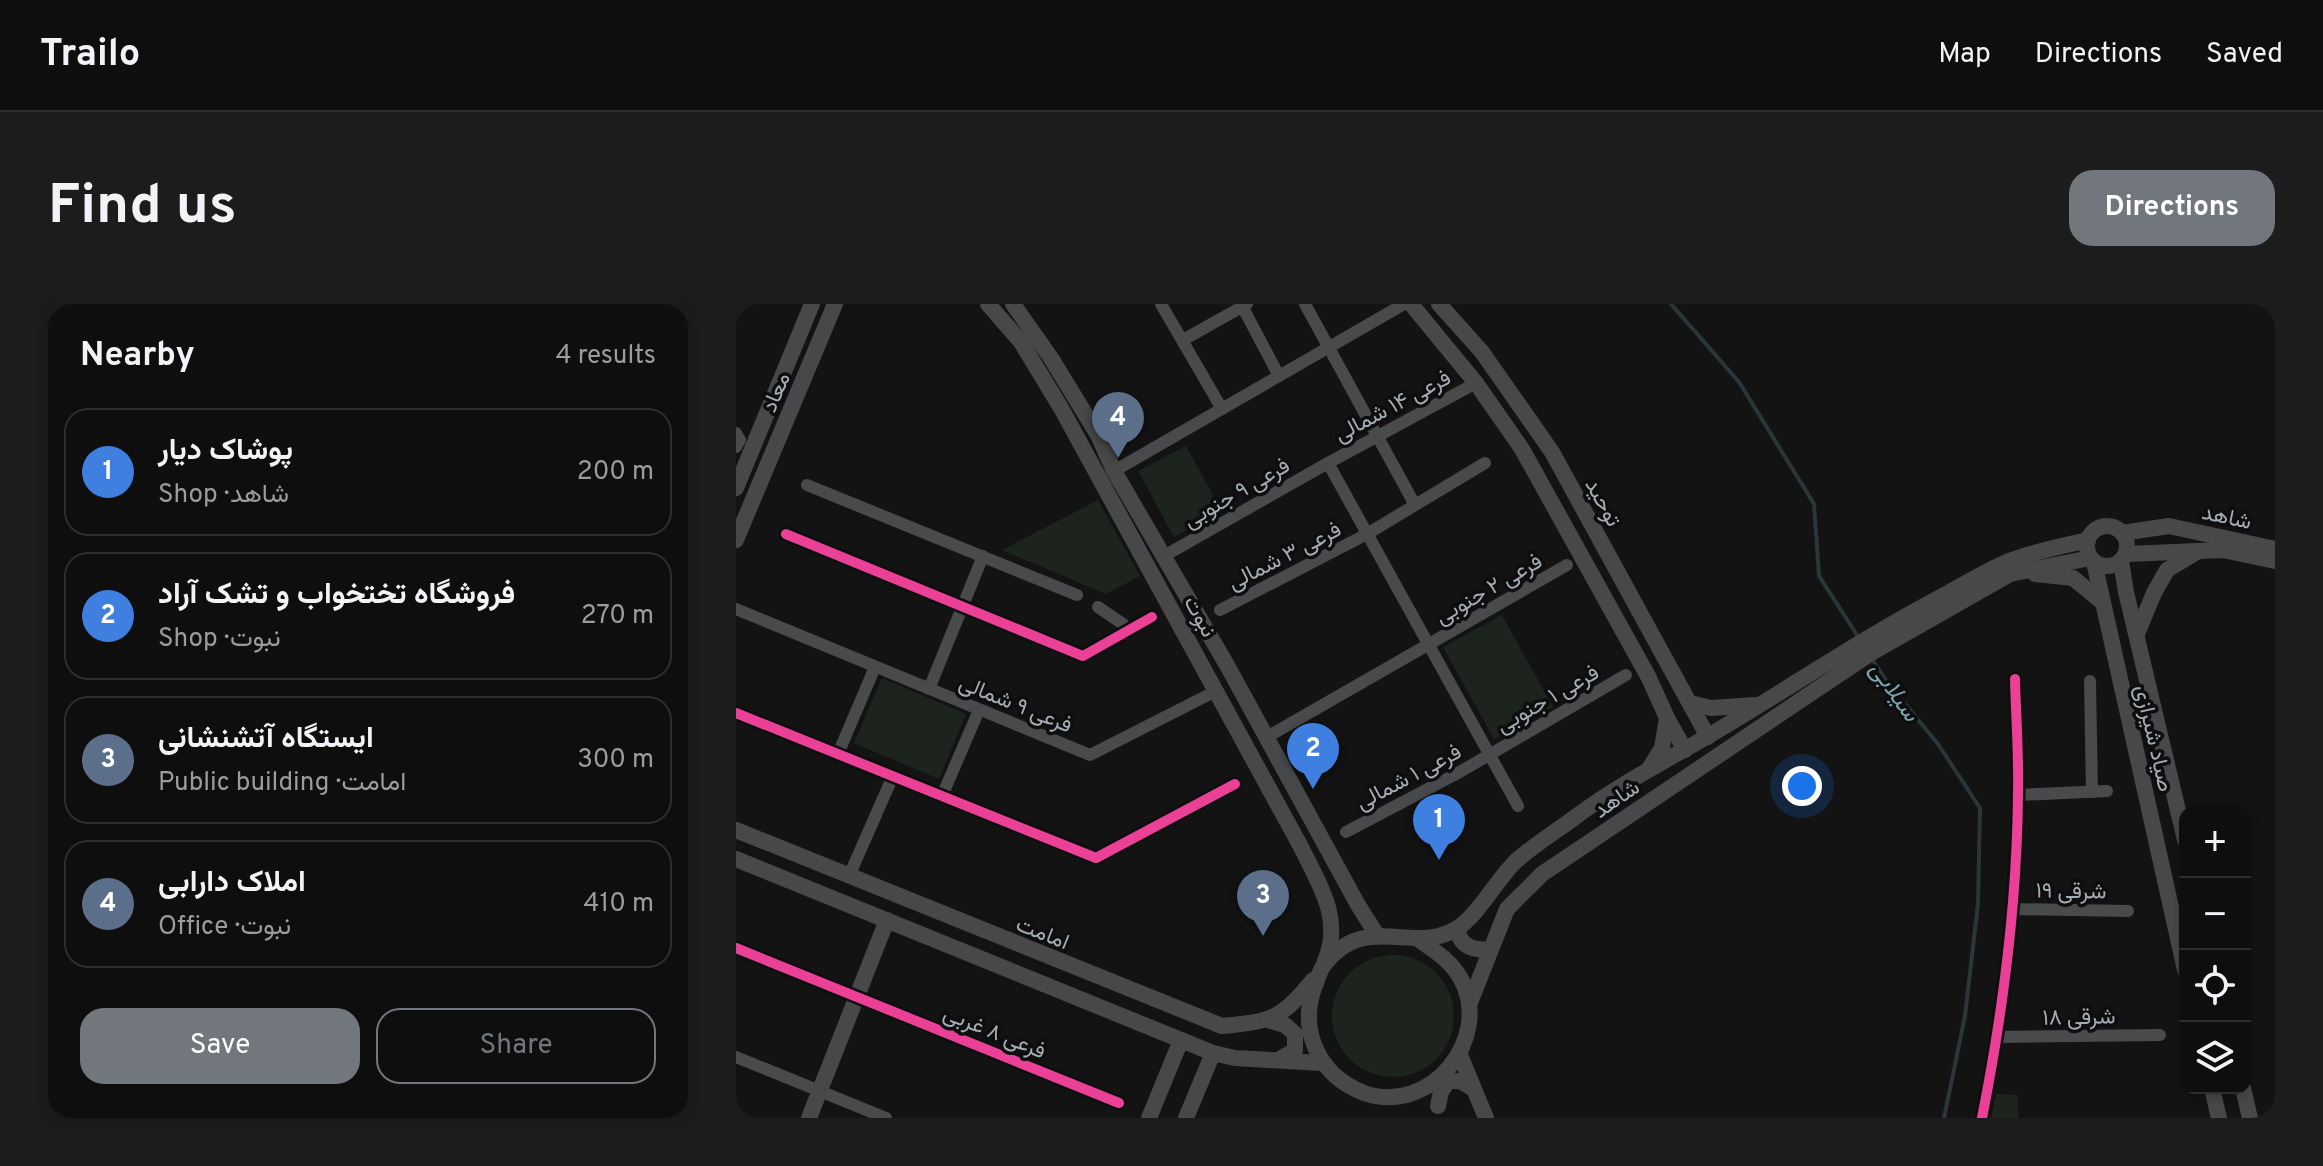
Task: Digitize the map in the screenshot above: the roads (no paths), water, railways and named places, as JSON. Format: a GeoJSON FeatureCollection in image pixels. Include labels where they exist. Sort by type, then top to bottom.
{"type":"FeatureCollection","features":[{"type":"Feature","properties":{"kind":"main road","name":"معاد"},"geometry":{"type":"LineString","coordinates":[[736,488],[812,304]]}},
{"type":"Feature","properties":{"kind":"main road","name":"معاد"},"geometry":{"type":"LineString","coordinates":[[736,540],[741,512],[835,304]]}},
{"type":"Feature","properties":{"kind":"main road","name":"نبوت"},"geometry":{"type":"LineString","coordinates":[[988,304],[1021,342],[1061,408],[1301,847],[1332,914]]}},
{"type":"Feature","properties":{"kind":"main road","name":"نبوت"},"geometry":{"type":"LineString","coordinates":[[1013,304],[1090,422],[1114,471],[1377,935]]}},
{"type":"Feature","properties":{"kind":"main road","name":"توحید"},"geometry":{"type":"LineString","coordinates":[[1411,304],[1476,383],[1522,449],[1649,678],[1685,750]]}},
{"type":"Feature","properties":{"kind":"main road","name":"توحید"},"geometry":{"type":"LineString","coordinates":[[1439,304],[1482,352],[1552,452],[1708,737]]}},
{"type":"Feature","properties":{"kind":"main road","name":"شاهد"},"geometry":{"type":"LineString","coordinates":[[2122,533],[2169,526],[2275,549]]}},
{"type":"Feature","properties":{"kind":"main road"},"geometry":{"type":"LineString","coordinates":[[1836,667],[2011,560],[2088,540],[2095,529],[2102,527],[2115,527],[2127,543],[2124,558],[2109,567],[2092,560],[2018,572],[1913,620]]}},
{"type":"Feature","properties":{"kind":"main road"},"geometry":{"type":"LineString","coordinates":[[2088,540],[2092,560]]}},
{"type":"Feature","properties":{"kind":"main road"},"geometry":{"type":"LineString","coordinates":[[2137,634],[2167,570],[2202,549]]}},
{"type":"Feature","properties":{"kind":"main road","name":"شاهد"},"geometry":{"type":"LineString","coordinates":[[2124,558],[2202,549],[2223,550],[2275,561]]}},
{"type":"Feature","properties":{"kind":"main road","name":"صیاد شیرازی"},"geometry":{"type":"LineString","coordinates":[[2124,558],[2126,592],[2179,814]]}},
{"type":"Feature","properties":{"kind":"main road","name":"صیاد شیرازی"},"geometry":{"type":"LineString","coordinates":[[2092,560],[2180,950]]}},
{"type":"Feature","properties":{"kind":"main road"},"geometry":{"type":"LineString","coordinates":[[2018,572],[2073,578],[2101,601]]}},
{"type":"Feature","properties":{"kind":"main road","name":"شاهد"},"geometry":{"type":"LineString","coordinates":[[1458,929],[1515,862],[1591,805],[1761,704],[1836,667]]}},
{"type":"Feature","properties":{"kind":"main road","name":"شاهد"},"geometry":{"type":"LineString","coordinates":[[1469,1005],[1507,909],[1542,874],[1836,667]]}},
{"type":"Feature","properties":{"kind":"main road"},"geometry":{"type":"LineString","coordinates":[[1690,703],[1711,708],[1761,704]]}},
{"type":"Feature","properties":{"kind":"main road"},"geometry":{"type":"LineString","coordinates":[[1647,772],[1662,748],[1667,718]]}},
{"type":"Feature","properties":{"kind":"main road","name":"امامت"},"geometry":{"type":"LineString","coordinates":[[736,830],[1222,1026],[1268,1020],[1281,1014],[1322,968]]}},
{"type":"Feature","properties":{"kind":"main road"},"geometry":{"type":"LineString","coordinates":[[736,859],[1213,1053],[1235,1058],[1322,1063]]}},
{"type":"Feature","properties":{"kind":"main road"},"geometry":{"type":"LineString","coordinates":[[1322,968],[1338,951],[1357,940],[1377,935],[1403,935],[1419,940],[1447,960],[1462,981],[1469,1005],[1468,1031],[1460,1055],[1444,1075],[1423,1089],[1396,1096],[1368,1094],[1342,1082],[1322,1063],[1310,1037],[1308,1011],[1322,968],[1328,954],[1332,914],[1348,918],[1358,905]]}},
{"type":"Feature","properties":{"kind":"main road"},"geometry":{"type":"LineString","coordinates":[[809,1118],[887,920]]}},
{"type":"Feature","properties":{"kind":"main road"},"geometry":{"type":"LineString","coordinates":[[1419,940],[1458,929],[1458,937],[1467,947],[1478,951],[1491,949]]}},
{"type":"Feature","properties":{"kind":"main road"},"geometry":{"type":"LineString","coordinates":[[1268,1020],[1285,1025],[1295,1034],[1295,1050],[1280,1059]]}},
{"type":"Feature","properties":{"kind":"main road"},"geometry":{"type":"LineString","coordinates":[[1149,1118],[1181,1040]]}},
{"type":"Feature","properties":{"kind":"main road"},"geometry":{"type":"LineString","coordinates":[[1186,1118],[1213,1053]]}},
{"type":"Feature","properties":{"kind":"main road"},"geometry":{"type":"LineString","coordinates":[[1460,1055],[1486,1118]]}},
{"type":"Feature","properties":{"kind":"main road"},"geometry":{"type":"LineString","coordinates":[[1444,1112],[1441,1092],[1448,1081],[1460,1081],[1474,1089]]}},
{"type":"Feature","properties":{"kind":"main road"},"geometry":{"type":"LineString","coordinates":[[1423,1089],[1444,1112]]}},
{"type":"Feature","properties":{"kind":"main road"},"geometry":{"type":"LineString","coordinates":[[2213,1094],[2219,1118]]}},
{"type":"Feature","properties":{"kind":"main road"},"geometry":{"type":"LineString","coordinates":[[2244,1094],[2250,1118]]}},
{"type":"Feature","properties":{"kind":"street"},"geometry":{"type":"LineString","coordinates":[[1161,304],[1222,409]]}},
{"type":"Feature","properties":{"kind":"street"},"geometry":{"type":"LineString","coordinates":[[1114,471],[1404,304]]}},
{"type":"Feature","properties":{"kind":"street"},"geometry":{"type":"LineString","coordinates":[[1183,340],[1244,305],[1279,376]]}},
{"type":"Feature","properties":{"kind":"street"},"geometry":{"type":"LineString","coordinates":[[1308,309],[1415,505]]}},
{"type":"Feature","properties":{"kind":"street","name":"فرعی ۱۴ شمالی"},"geometry":{"type":"LineString","coordinates":[[1328,463],[1476,383]]}},
{"type":"Feature","properties":{"kind":"street"},"geometry":{"type":"LineString","coordinates":[[736,433],[740,440],[736,447]]}},
{"type":"Feature","properties":{"kind":"street"},"geometry":{"type":"LineString","coordinates":[[1328,463],[1518,806]]}},
{"type":"Feature","properties":{"kind":"street","name":"فرعی ۹ جنوبی"},"geometry":{"type":"LineString","coordinates":[[1164,556],[1328,463]]}},
{"type":"Feature","properties":{"kind":"street","name":"فرعی ۳ شمالی"},"geometry":{"type":"LineString","coordinates":[[1220,610],[1367,534],[1485,463]]}},
{"type":"Feature","properties":{"kind":"street"},"geometry":{"type":"LineString","coordinates":[[807,485],[1077,595]]}},
{"type":"Feature","properties":{"kind":"street"},"geometry":{"type":"LineString","coordinates":[[786,534],[1083,656],[1152,617]]}},
{"type":"Feature","properties":{"kind":"street"},"geometry":{"type":"LineString","coordinates":[[736,609],[929,689],[983,556]]}},
{"type":"Feature","properties":{"kind":"street","name":"فرعی ۲ جنوبی"},"geometry":{"type":"LineString","coordinates":[[1267,737],[1567,565]]}},
{"type":"Feature","properties":{"kind":"street"},"geometry":{"type":"LineString","coordinates":[[1098,607],[1128,631]]}},
{"type":"Feature","properties":{"kind":"street"},"geometry":{"type":"LineString","coordinates":[[838,754],[875,667]]}},
{"type":"Feature","properties":{"kind":"street","name":"فرعی ۱ جنوبی"},"geometry":{"type":"LineString","coordinates":[[1489,755],[1626,675]]}},
{"type":"Feature","properties":{"kind":"street"},"geometry":{"type":"LineString","coordinates":[[1982,1118],[1998,1037],[2012,909],[2018,795],[2015,679]]}},
{"type":"Feature","properties":{"kind":"street"},"geometry":{"type":"LineString","coordinates":[[2090,681],[2092,792]]}},
{"type":"Feature","properties":{"kind":"street","name":"فرعی ۹ شمالی"},"geometry":{"type":"LineString","coordinates":[[929,689],[1090,755],[1216,691]]}},
{"type":"Feature","properties":{"kind":"street"},"geometry":{"type":"LineString","coordinates":[[942,796],[979,710]]}},
{"type":"Feature","properties":{"kind":"street"},"geometry":{"type":"LineString","coordinates":[[736,713],[1096,858],[1235,784]]}},
{"type":"Feature","properties":{"kind":"street","name":"فرعی ۱ شمالی"},"geometry":{"type":"LineString","coordinates":[[1346,832],[1489,755]]}},
{"type":"Feature","properties":{"kind":"street"},"geometry":{"type":"LineString","coordinates":[[849,876],[893,776]]}},
{"type":"Feature","properties":{"kind":"street"},"geometry":{"type":"LineString","coordinates":[[2018,795],[2107,791]]}},
{"type":"Feature","properties":{"kind":"street","name":"۱۹ شرقی"},"geometry":{"type":"LineString","coordinates":[[2012,909],[2128,911]]}},
{"type":"Feature","properties":{"kind":"street","name":"فرعی ۸ غربی"},"geometry":{"type":"LineString","coordinates":[[736,948],[1119,1103]]}},
{"type":"Feature","properties":{"kind":"street","name":"۱۸ شرقی"},"geometry":{"type":"LineString","coordinates":[[1998,1037],[2160,1035]]}},
{"type":"Feature","properties":{"kind":"street"},"geometry":{"type":"LineString","coordinates":[[736,1057],[886,1118]]}},
{"type":"Feature","properties":{"kind":"waterway","name":"سیلابی"},"geometry":{"type":"LineString","coordinates":[[1671,304],[1739,382],[1814,504],[1819,576],[1859,638]]}},
{"type":"Feature","properties":{"kind":"waterway","name":"سیلابی"},"geometry":{"type":"LineString","coordinates":[[1872,659],[1938,744],[1980,808],[1978,903],[1965,1016],[1944,1118]]}},
{"type":"Feature","properties":{"kind":"place","name":"املاک دارابی"},"geometry":{"type":"Point","coordinates":[1118,458]}},
{"type":"Feature","properties":{"kind":"place","name":"فروشگاه تختخواب و تشک آراد"},"geometry":{"type":"Point","coordinates":[1313,789]}},
{"type":"Feature","properties":{"kind":"place","name":"پوشاک دیار"},"geometry":{"type":"Point","coordinates":[1439,860]}},
{"type":"Feature","properties":{"kind":"place","name":"ایستگاه آتشنشانی"},"geometry":{"type":"Point","coordinates":[1263,936]}}]}
